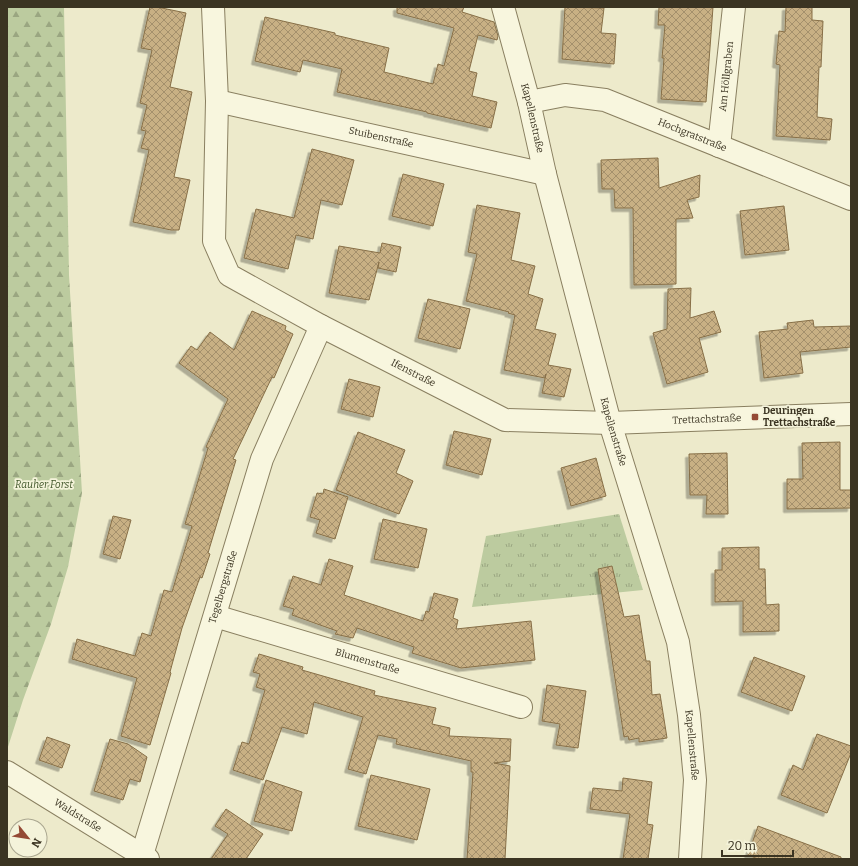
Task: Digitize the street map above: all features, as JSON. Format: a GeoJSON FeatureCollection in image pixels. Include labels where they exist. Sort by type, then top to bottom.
{"type":"FeatureCollection","features":[{"type":"Feature","properties":{"kind":"street"},"geometry":{"type":"LineString","coordinates":[[213,7],[217,101]]}},
{"type":"Feature","properties":{"kind":"street","name":"Kapellenstraße"},"geometry":{"type":"LineString","coordinates":[[503,7],[529,102],[545,174],[610,423],[678,642],[689,715],[695,780],[690,859]]}},
{"type":"Feature","properties":{"kind":"street","name":"Am Höllgraben"},"geometry":{"type":"LineString","coordinates":[[719,146],[734,7]]}},
{"type":"Feature","properties":{"kind":"street","name":"Hochgratstraße"},"geometry":{"type":"LineString","coordinates":[[529,102],[564,96],[605,100],[851,199]]}},
{"type":"Feature","properties":{"kind":"street","name":"Stuibenstraße"},"geometry":{"type":"LineString","coordinates":[[217,101],[545,174]]}},
{"type":"Feature","properties":{"kind":"street","name":"Ifenstraße"},"geometry":{"type":"LineString","coordinates":[[217,101],[214,241],[229,275],[321,326],[505,420],[610,423]]}},
{"type":"Feature","properties":{"kind":"street","name":"Tegelbergstraße"},"geometry":{"type":"LineString","coordinates":[[145,857],[262,459],[321,326]]}},
{"type":"Feature","properties":{"kind":"street","name":"Trettachstraße"},"geometry":{"type":"LineString","coordinates":[[610,423],[851,414]]}},
{"type":"Feature","properties":{"kind":"street","name":"Blumenstraße"},"geometry":{"type":"LineString","coordinates":[[215,616],[521,707]]}},
{"type":"Feature","properties":{"kind":"street","name":"Waldstraße"},"geometry":{"type":"LineString","coordinates":[[7,772],[145,857]]}},
{"type":"Feature","properties":{"kind":"green space","name":"Rauher Forst"},"geometry":{"type":"Polygon","coordinates":[[[7,7],[64,7],[69,275],[82,493],[68,567],[51,624],[23,700],[7,750],[7,7]]]}},
{"type":"Feature","properties":{"kind":"green space"},"geometry":{"type":"Polygon","coordinates":[[[619,514],[643,590],[472,607],[486,536],[619,514]]]}},
{"type":"Feature","properties":{"kind":"building"},"geometry":{"type":"Polygon","coordinates":[[[150,7],[186,13],[170,87],[192,92],[174,177],[190,180],[179,230],[171,230],[133,222],[149,150],[141,148],[146,131],[141,130],[147,105],[140,103],[152,50],[141,48],[150,7]]]}},
{"type":"Feature","properties":{"kind":"building"},"geometry":{"type":"Polygon","coordinates":[[[397,7],[464,7],[462,12],[494,22],[498,36],[497,40],[478,35],[469,71],[477,73],[472,96],[497,102],[491,128],[337,92],[342,69],[303,60],[300,72],[255,61],[265,17],[335,33],[335,35],[389,48],[384,72],[433,84],[438,64],[444,66],[454,28],[397,13],[397,7]]]}},
{"type":"Feature","properties":{"kind":"building"},"geometry":{"type":"Polygon","coordinates":[[[565,7],[604,8],[601,33],[616,34],[614,64],[562,59],[565,7]]]}},
{"type":"Feature","properties":{"kind":"building"},"geometry":{"type":"Polygon","coordinates":[[[659,7],[713,7],[706,102],[661,99],[664,58],[662,58],[665,25],[658,25],[659,7]]]}},
{"type":"Feature","properties":{"kind":"building"},"geometry":{"type":"Polygon","coordinates":[[[786,7],[812,7],[812,20],[823,21],[817,117],[832,119],[830,140],[776,136],[780,65],[776,64],[779,31],[785,32],[786,7]]]}},
{"type":"Feature","properties":{"kind":"building"},"geometry":{"type":"Polygon","coordinates":[[[312,149],[354,160],[342,205],[321,200],[313,239],[296,235],[288,269],[244,258],[256,209],[294,218],[312,149]]]}},
{"type":"Feature","properties":{"kind":"building"},"geometry":{"type":"Polygon","coordinates":[[[658,158],[659,188],[700,175],[699,197],[687,200],[693,218],[676,219],[676,284],[634,285],[633,208],[615,208],[614,189],[602,189],[601,160],[658,158]]]}},
{"type":"Feature","properties":{"kind":"building"},"geometry":{"type":"Polygon","coordinates":[[[403,174],[444,184],[433,226],[392,216],[403,174]]]}},
{"type":"Feature","properties":{"kind":"building"},"geometry":{"type":"Polygon","coordinates":[[[477,205],[520,213],[511,260],[535,266],[528,294],[543,299],[535,329],[556,334],[548,365],[571,369],[564,397],[542,393],[546,374],[545,378],[504,370],[515,315],[508,313],[509,312],[466,301],[477,254],[468,252],[477,205]]]}},
{"type":"Feature","properties":{"kind":"building"},"geometry":{"type":"Polygon","coordinates":[[[784,206],[789,250],[745,255],[740,211],[784,206]]]}},
{"type":"Feature","properties":{"kind":"building"},"geometry":{"type":"Polygon","coordinates":[[[382,243],[401,247],[396,272],[378,268],[379,262],[369,300],[329,293],[339,246],[380,253],[382,243]]]}},
{"type":"Feature","properties":{"kind":"building"},"geometry":{"type":"Polygon","coordinates":[[[691,288],[690,318],[714,311],[721,332],[699,338],[708,372],[667,384],[653,333],[667,329],[668,289],[691,288]]]}},
{"type":"Feature","properties":{"kind":"building"},"geometry":{"type":"Polygon","coordinates":[[[428,299],[470,309],[460,349],[418,338],[428,299]]]}},
{"type":"Feature","properties":{"kind":"building"},"geometry":{"type":"Polygon","coordinates":[[[252,311],[286,326],[285,330],[293,334],[274,378],[272,377],[233,459],[236,460],[208,553],[210,554],[202,578],[200,577],[182,628],[170,672],[171,673],[150,745],[121,736],[137,678],[72,659],[77,639],[135,656],[142,633],[151,636],[164,590],[172,592],[192,526],[185,524],[208,448],[206,447],[228,399],[179,363],[191,346],[197,350],[210,332],[234,350],[252,311]]]}},
{"type":"Feature","properties":{"kind":"building"},"geometry":{"type":"Polygon","coordinates":[[[813,320],[814,327],[851,326],[851,347],[800,352],[803,373],[764,378],[759,332],[788,329],[787,323],[813,320]]]}},
{"type":"Feature","properties":{"kind":"building"},"geometry":{"type":"Polygon","coordinates":[[[349,379],[380,387],[373,417],[341,409],[349,379]]]}},
{"type":"Feature","properties":{"kind":"building"},"geometry":{"type":"Polygon","coordinates":[[[454,431],[491,439],[482,475],[446,465],[454,431]]]}},
{"type":"Feature","properties":{"kind":"building"},"geometry":{"type":"Polygon","coordinates":[[[358,432],[405,450],[396,473],[413,481],[399,514],[336,490],[358,432]]]}},
{"type":"Feature","properties":{"kind":"building"},"geometry":{"type":"Polygon","coordinates":[[[840,442],[840,490],[851,490],[851,508],[787,509],[787,479],[803,479],[802,443],[840,442]]]}},
{"type":"Feature","properties":{"kind":"building"},"geometry":{"type":"Polygon","coordinates":[[[727,453],[728,514],[706,514],[707,495],[690,495],[689,454],[727,453]]]}},
{"type":"Feature","properties":{"kind":"building"},"geometry":{"type":"Polygon","coordinates":[[[596,458],[606,496],[571,506],[561,468],[596,458]]]}},
{"type":"Feature","properties":{"kind":"building"},"geometry":{"type":"Polygon","coordinates":[[[324,489],[348,497],[335,539],[316,533],[320,520],[310,517],[317,493],[323,494],[324,489]]]}},
{"type":"Feature","properties":{"kind":"building"},"geometry":{"type":"Polygon","coordinates":[[[113,516],[131,520],[120,559],[103,554],[113,516]]]}},
{"type":"Feature","properties":{"kind":"building"},"geometry":{"type":"Polygon","coordinates":[[[383,519],[427,529],[418,568],[374,559],[383,519]]]}},
{"type":"Feature","properties":{"kind":"building"},"geometry":{"type":"Polygon","coordinates":[[[759,547],[759,569],[765,569],[766,605],[779,604],[779,631],[743,632],[743,601],[715,602],[715,570],[722,570],[722,548],[759,547]]]}},
{"type":"Feature","properties":{"kind":"building"},"geometry":{"type":"Polygon","coordinates":[[[329,559],[353,566],[344,595],[423,621],[426,611],[429,612],[434,593],[458,599],[453,618],[458,620],[456,629],[531,621],[535,660],[461,668],[412,653],[414,647],[357,628],[353,638],[335,634],[337,631],[292,615],[294,609],[283,606],[293,576],[321,585],[329,559]]]}},
{"type":"Feature","properties":{"kind":"building"},"geometry":{"type":"Polygon","coordinates":[[[612,566],[624,617],[639,615],[646,661],[650,661],[652,695],[660,694],[667,738],[639,742],[639,738],[629,740],[628,736],[624,737],[598,569],[612,566]]]}},
{"type":"Feature","properties":{"kind":"building"},"geometry":{"type":"Polygon","coordinates":[[[259,654],[303,667],[302,670],[375,691],[374,695],[436,708],[432,724],[450,728],[449,736],[511,739],[510,761],[494,763],[510,766],[505,859],[467,859],[473,772],[471,772],[471,761],[396,744],[397,739],[378,735],[366,774],[348,769],[363,717],[314,702],[307,734],[282,727],[263,780],[233,770],[242,742],[249,744],[265,690],[256,687],[260,674],[253,672],[259,654]]]}},
{"type":"Feature","properties":{"kind":"building"},"geometry":{"type":"Polygon","coordinates":[[[754,657],[805,676],[792,711],[741,692],[754,657]]]}},
{"type":"Feature","properties":{"kind":"building"},"geometry":{"type":"Polygon","coordinates":[[[547,685],[586,691],[578,748],[556,745],[560,724],[542,721],[547,685]]]}},
{"type":"Feature","properties":{"kind":"building"},"geometry":{"type":"Polygon","coordinates":[[[817,734],[851,746],[851,753],[827,813],[781,795],[793,765],[803,770],[817,734]]]}},
{"type":"Feature","properties":{"kind":"building"},"geometry":{"type":"Polygon","coordinates":[[[47,737],[70,745],[62,768],[39,760],[47,737]]]}},
{"type":"Feature","properties":{"kind":"building"},"geometry":{"type":"Polygon","coordinates":[[[110,739],[128,744],[147,757],[140,782],[130,779],[123,800],[94,791],[110,739]]]}},
{"type":"Feature","properties":{"kind":"building"},"geometry":{"type":"Polygon","coordinates":[[[371,775],[430,789],[417,840],[358,826],[371,775]]]}},
{"type":"Feature","properties":{"kind":"building"},"geometry":{"type":"Polygon","coordinates":[[[623,778],[652,782],[647,824],[653,825],[648,859],[623,859],[630,814],[590,809],[593,788],[622,791],[623,778]]]}},
{"type":"Feature","properties":{"kind":"building"},"geometry":{"type":"Polygon","coordinates":[[[266,780],[302,792],[292,831],[254,821],[266,780]]]}},
{"type":"Feature","properties":{"kind":"building"},"geometry":{"type":"Polygon","coordinates":[[[226,809],[263,834],[246,859],[211,859],[228,834],[215,826],[226,809]]]}},
{"type":"Feature","properties":{"kind":"building"},"geometry":{"type":"Polygon","coordinates":[[[758,826],[841,857],[841,859],[758,859],[748,855],[758,826]]]}},
{"type":"Feature","properties":{"kind":"place","name":"Deuringen Trettachstraße"},"geometry":{"type":"Point","coordinates":[755,417]}}]}
